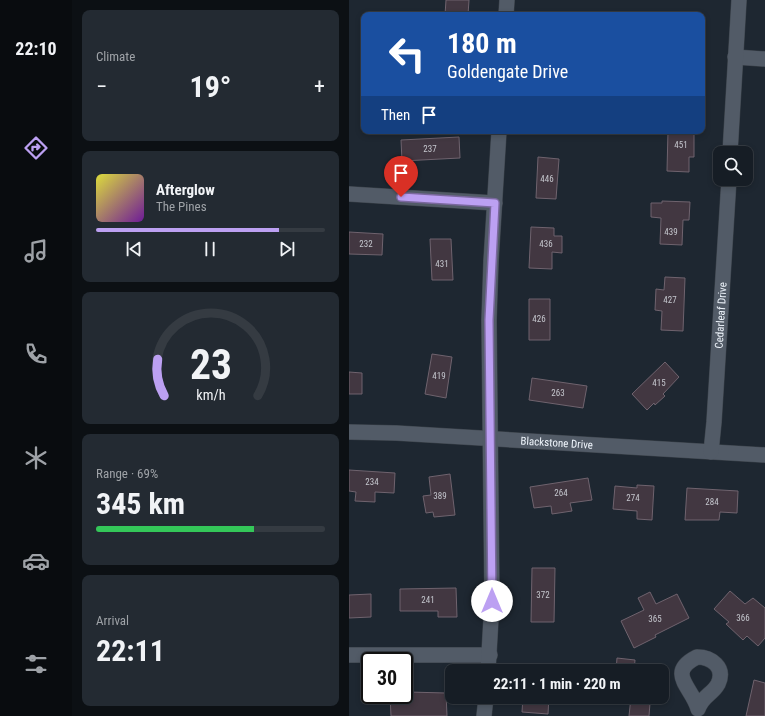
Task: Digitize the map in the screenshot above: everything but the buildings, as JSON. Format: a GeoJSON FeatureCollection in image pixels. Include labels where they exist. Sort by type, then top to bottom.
{"type":"FeatureCollection","features":[{"type":"Feature","properties":{"kind":"street"},"geometry":{"type":"LineString","coordinates":[[506,12],[507,0]]}},
{"type":"Feature","properties":{"kind":"street"},"geometry":{"type":"LineString","coordinates":[[730,146],[739,0]]}},
{"type":"Feature","properties":{"kind":"street"},"geometry":{"type":"LineString","coordinates":[[735,57],[765,59]]}},
{"type":"Feature","properties":{"kind":"street"},"geometry":{"type":"LineString","coordinates":[[489,664],[492,601],[489,320],[499,134]]}},
{"type":"Feature","properties":{"kind":"street","name":"Cedarleaf Drive"},"geometry":{"type":"LineString","coordinates":[[711,452],[729,186]]}},
{"type":"Feature","properties":{"kind":"street"},"geometry":{"type":"LineString","coordinates":[[349,194],[495,203]]}},
{"type":"Feature","properties":{"kind":"street","name":"Blackstone Drive"},"geometry":{"type":"LineString","coordinates":[[349,432],[397,433],[765,455]]}},
{"type":"Feature","properties":{"kind":"street"},"geometry":{"type":"LineString","coordinates":[[349,655],[490,654]]}},
{"type":"Feature","properties":{"kind":"street"},"geometry":{"type":"LineString","coordinates":[[484,716],[485,704]]}},
{"type":"Feature","properties":{"kind":"route"},"geometry":{"type":"LineString","coordinates":[[401,197],[495,203],[489,320],[492,601]]}}]}
